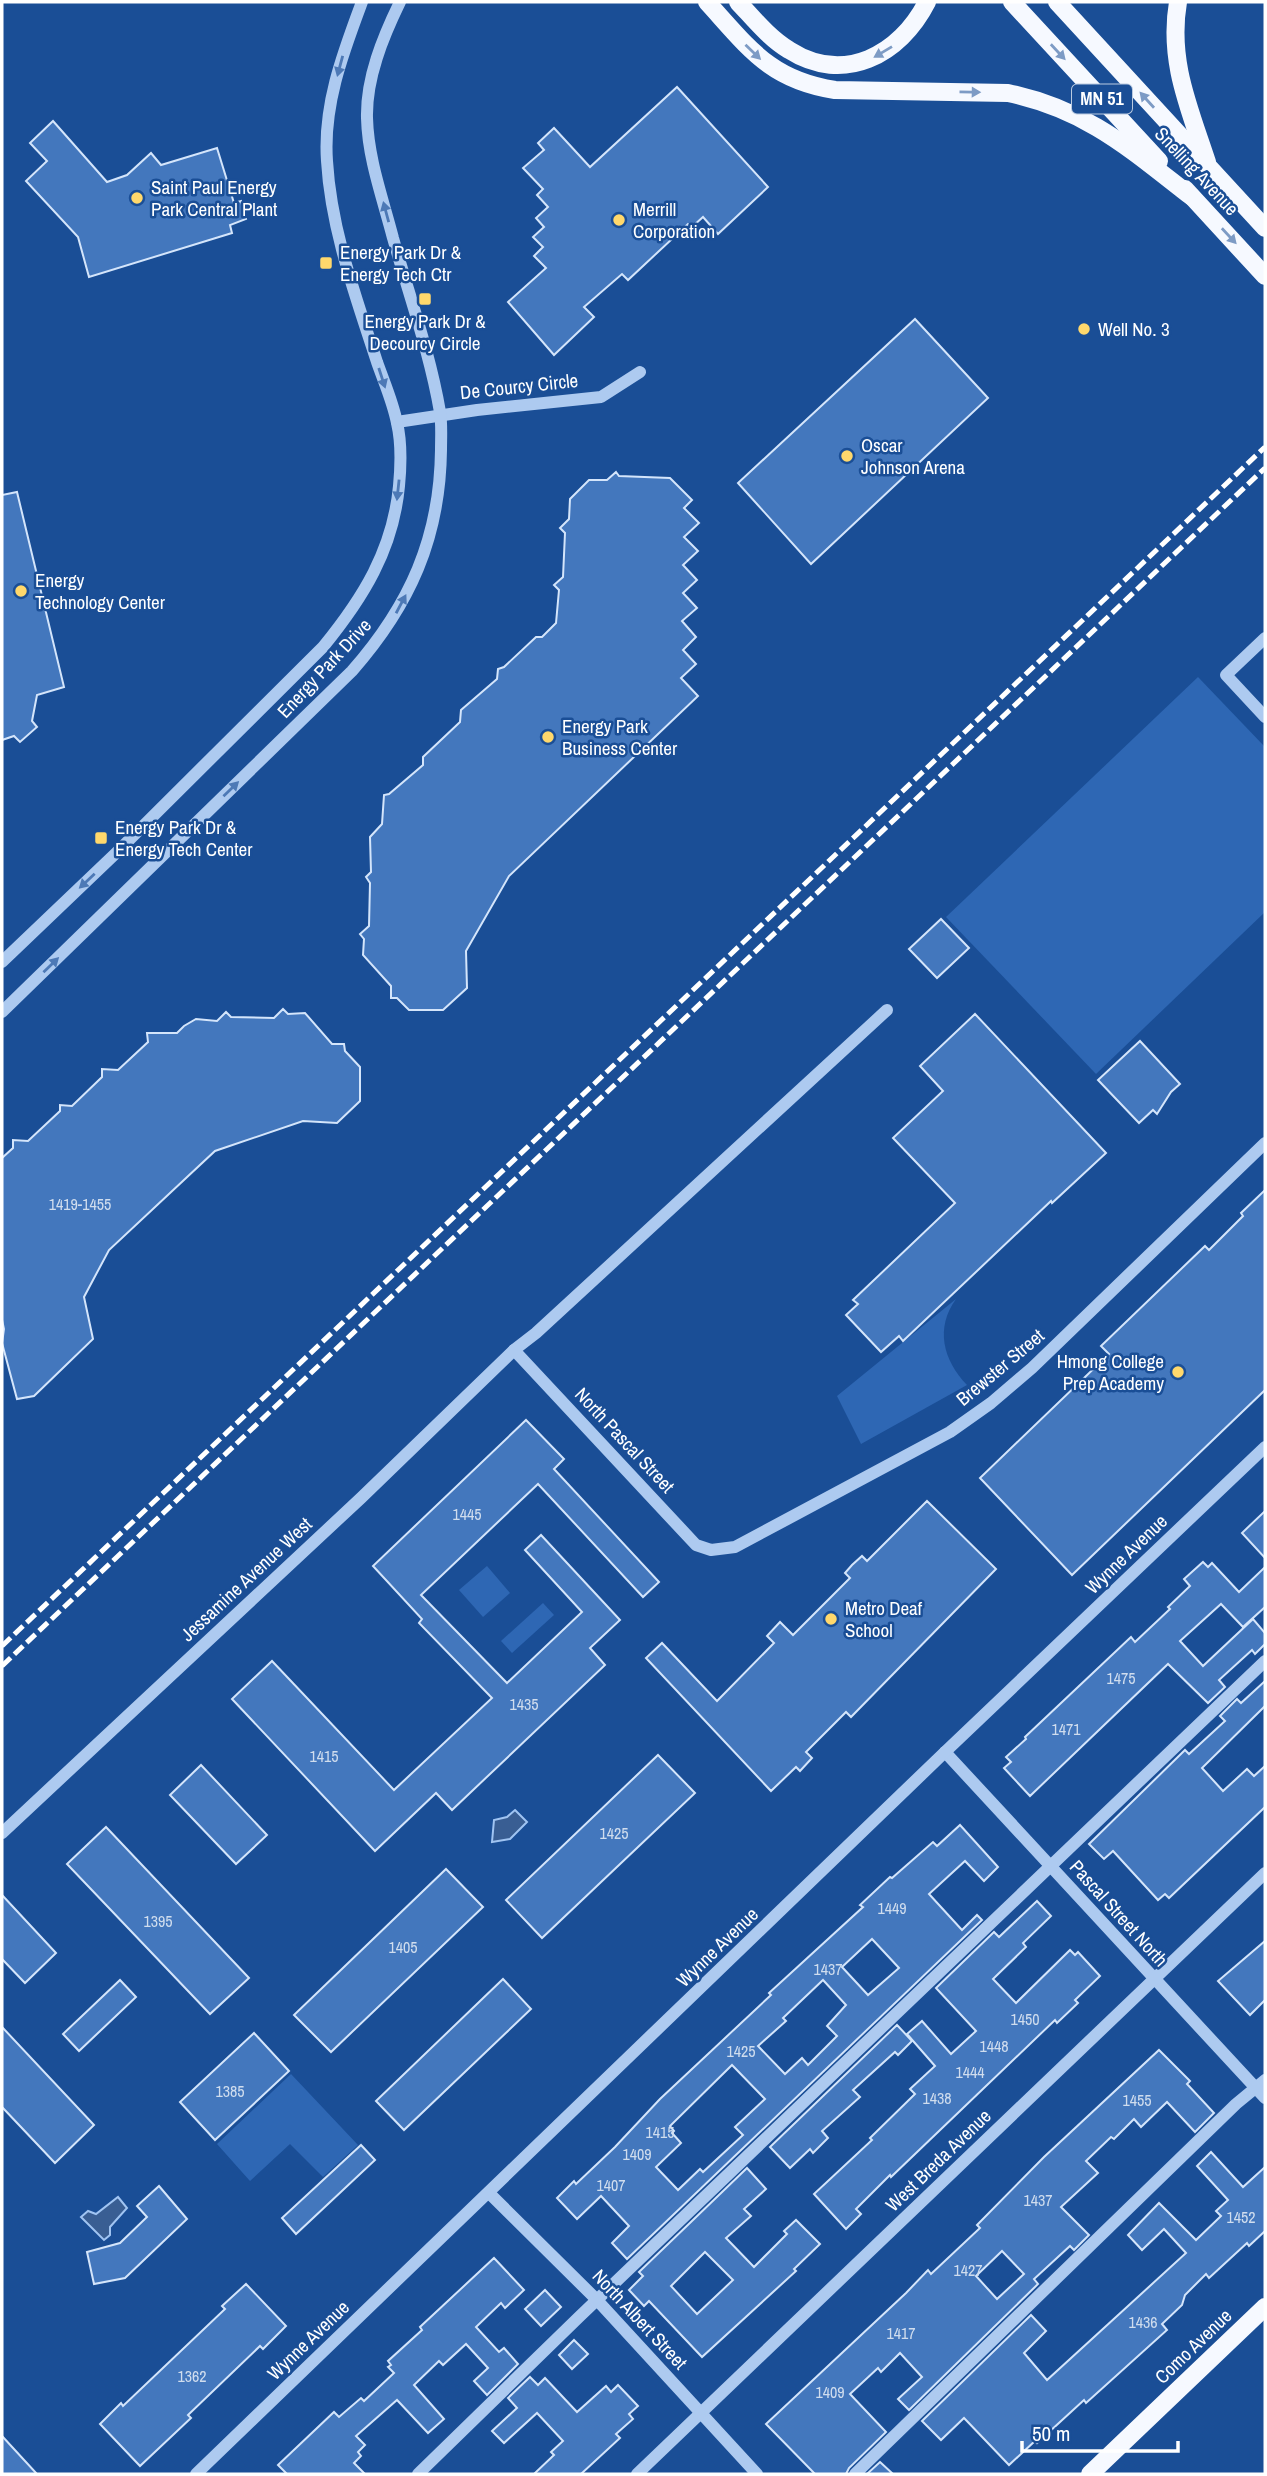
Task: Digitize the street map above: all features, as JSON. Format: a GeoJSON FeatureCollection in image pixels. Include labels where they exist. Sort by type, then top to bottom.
{"type":"FeatureCollection","features":[{"type":"Feature","properties":{"kind":"main road"},"geometry":{"type":"LineString","coordinates":[[707,2],[764,63],[787,77],[810,86],[835,90],[1008,93],[1031,98],[1078,115],[1098,126],[1192,197]]}},
{"type":"Feature","properties":{"kind":"main road"},"geometry":{"type":"LineString","coordinates":[[738,2],[770,36],[788,50],[805,59],[846,65],[869,60],[895,44],[917,20],[927,2]]}},
{"type":"Feature","properties":{"kind":"main road","name":"Snelling Avenue"},"geometry":{"type":"LineString","coordinates":[[1012,2],[1265,276]]}},
{"type":"Feature","properties":{"kind":"main road","name":"Snelling Avenue"},"geometry":{"type":"LineString","coordinates":[[1056,2],[1265,228]]}},
{"type":"Feature","properties":{"kind":"main road"},"geometry":{"type":"LineString","coordinates":[[1178,2],[1174,24],[1175,56],[1209,169]]}},
{"type":"Feature","properties":{"kind":"main road","name":"Como Avenue"},"geometry":{"type":"LineString","coordinates":[[1090,2474],[1265,2306]]}},
{"type":"Feature","properties":{"kind":"street","name":"Energy Park Drive"},"geometry":{"type":"LineString","coordinates":[[2,962],[323,647],[347,618],[378,567],[389,541],[395,517],[401,459],[397,422],[353,290],[336,224],[327,161],[329,106],[344,51],[362,2]]}},
{"type":"Feature","properties":{"kind":"street","name":"Energy Park Drive"},"geometry":{"type":"LineString","coordinates":[[2,1012],[352,671],[387,629],[413,582],[429,538],[441,471],[441,415],[380,191],[371,152],[367,117],[372,76],[385,32],[400,2]]}},
{"type":"Feature","properties":{"kind":"street","name":"De Courcy Circle"},"geometry":{"type":"LineString","coordinates":[[397,422],[601,397],[640,372]]}},
{"type":"Feature","properties":{"kind":"street"},"geometry":{"type":"LineString","coordinates":[[1265,638],[1226,675],[1265,717]]}},
{"type":"Feature","properties":{"kind":"street","name":"Jessamine Avenue West"},"geometry":{"type":"LineString","coordinates":[[2,1833],[514,1350],[536,1333],[887,1010]]}},
{"type":"Feature","properties":{"kind":"street","name":"Brewster Street"},"geometry":{"type":"LineString","coordinates":[[711,1550],[736,1547],[950,1432],[991,1404],[1028,1372],[1265,1143]]}},
{"type":"Feature","properties":{"kind":"street","name":"North Pascal Street"},"geometry":{"type":"LineString","coordinates":[[514,1350],[696,1545],[711,1550]]}},
{"type":"Feature","properties":{"kind":"street","name":"Wynne Avenue"},"geometry":{"type":"LineString","coordinates":[[196,2474],[1265,1447]]}},
{"type":"Feature","properties":{"kind":"street"},"geometry":{"type":"LineString","coordinates":[[418,2474],[1265,1661]]}},
{"type":"Feature","properties":{"kind":"street","name":"Pascal Street North"},"geometry":{"type":"LineString","coordinates":[[945,1752],[1154,1980],[1260,2084],[1265,2098]]}},
{"type":"Feature","properties":{"kind":"street","name":"West Breda Avenue"},"geometry":{"type":"LineString","coordinates":[[637,2474],[1265,1873]]}},
{"type":"Feature","properties":{"kind":"street"},"geometry":{"type":"LineString","coordinates":[[855,2474],[1236,2104],[1260,2084]]}},
{"type":"Feature","properties":{"kind":"street","name":"North Albert Street"},"geometry":{"type":"LineString","coordinates":[[489,2193],[597,2300],[757,2474]]}},
{"type":"Feature","properties":{"kind":"shaded area"},"geometry":{"type":"Polygon","coordinates":[[[1198,677],[1265,747],[1265,912],[1096,1074],[946,917],[1198,677]]]}},
{"type":"Feature","properties":{"kind":"shaded area"},"geometry":{"type":"Polygon","coordinates":[[[956,1299],[945,1321],[945,1344],[952,1365],[967,1385],[861,1444],[837,1396],[956,1299]]]}},
{"type":"Feature","properties":{"kind":"shaded area"},"geometry":{"type":"Polygon","coordinates":[[[487,1566],[510,1593],[483,1617],[459,1590],[487,1566]]]}},
{"type":"Feature","properties":{"kind":"shaded area"},"geometry":{"type":"Polygon","coordinates":[[[543,1603],[554,1615],[512,1653],[501,1641],[543,1603]]]}},
{"type":"Feature","properties":{"kind":"shaded area"},"geometry":{"type":"Polygon","coordinates":[[[515,1810],[527,1822],[510,1839],[492,1842],[494,1820],[507,1817],[515,1810]]]}},
{"type":"Feature","properties":{"kind":"shaded area"},"geometry":{"type":"Polygon","coordinates":[[[291,2074],[358,2145],[323,2177],[290,2144],[250,2181],[217,2144],[291,2074]]]}},
{"type":"Feature","properties":{"kind":"shaded area"},"geometry":{"type":"Polygon","coordinates":[[[118,2197],[127,2208],[110,2227],[110,2235],[104,2240],[81,2217],[88,2211],[96,2214],[118,2197]]]}},
{"type":"Feature","properties":{"kind":"building","name":"Merrill Corporation"},"geometry":{"type":"Polygon","coordinates":[[[677,87],[768,187],[718,234],[703,217],[692,227],[688,224],[628,280],[622,274],[584,307],[594,317],[554,355],[508,302],[546,268],[534,256],[543,247],[533,237],[544,227],[536,218],[548,207],[537,195],[543,189],[523,168],[544,150],[538,143],[554,128],[590,167],[677,87]]]}},
{"type":"Feature","properties":{"kind":"building","name":"Saint Paul Energy Park Central Plant"},"geometry":{"type":"Polygon","coordinates":[[[53,121],[107,182],[127,175],[151,153],[161,165],[217,148],[234,203],[241,201],[246,219],[230,225],[232,233],[89,277],[78,237],[26,181],[47,161],[30,143],[53,121]]]}},
{"type":"Feature","properties":{"kind":"building","name":"Oscar Johnson Arena"},"geometry":{"type":"Polygon","coordinates":[[[915,319],[988,398],[811,564],[738,483],[915,319]]]}},
{"type":"Feature","properties":{"kind":"building","name":"Energy Park Business Center"},"geometry":{"type":"Polygon","coordinates":[[[616,472],[619,476],[670,478],[692,500],[684,508],[699,523],[684,537],[698,551],[683,565],[697,580],[683,593],[697,608],[682,621],[696,637],[683,650],[696,664],[681,678],[698,696],[509,876],[466,951],[467,988],[443,1010],[409,1010],[397,998],[391,998],[391,986],[363,955],[364,939],[360,934],[369,926],[370,883],[366,877],[371,872],[370,837],[382,824],[384,795],[389,794],[423,765],[423,757],[460,722],[461,710],[497,679],[498,669],[504,667],[536,637],[542,637],[556,623],[559,590],[554,585],[563,577],[565,533],[560,528],[569,519],[570,499],[589,480],[607,480],[616,472]]]}},
{"type":"Feature","properties":{"kind":"building","name":"Energy Technology Center"},"geometry":{"type":"Polygon","coordinates":[[[17,492],[64,687],[37,695],[32,721],[37,727],[20,742],[14,736],[2,740],[2,495],[17,492]]]}},
{"type":"Feature","properties":{"kind":"building"},"geometry":{"type":"Polygon","coordinates":[[[941,919],[969,948],[937,978],[909,949],[941,919]]]}},
{"type":"Feature","properties":{"kind":"building"},"geometry":{"type":"Polygon","coordinates":[[[283,1009],[288,1014],[305,1013],[332,1044],[344,1044],[345,1051],[360,1067],[360,1101],[337,1123],[303,1121],[215,1151],[109,1250],[84,1297],[93,1339],[34,1396],[17,1399],[2,1343],[2,1158],[13,1148],[13,1140],[28,1141],[60,1111],[60,1105],[72,1106],[102,1077],[102,1069],[118,1070],[148,1042],[147,1033],[177,1033],[196,1019],[217,1021],[226,1012],[231,1017],[274,1018],[283,1009]]]}},
{"type":"Feature","properties":{"kind":"building"},"geometry":{"type":"Polygon","coordinates":[[[975,1014],[1106,1153],[1052,1203],[1051,1201],[903,1341],[899,1336],[881,1352],[846,1315],[858,1304],[853,1300],[955,1203],[893,1138],[943,1091],[920,1066],[975,1014]]]}},
{"type":"Feature","properties":{"kind":"building"},"geometry":{"type":"Polygon","coordinates":[[[1140,1041],[1180,1084],[1171,1092],[1157,1114],[1153,1110],[1139,1123],[1098,1080],[1140,1041]]]}},
{"type":"Feature","properties":{"kind":"building","name":"Hmong College Prep Academy"},"geometry":{"type":"Polygon","coordinates":[[[1265,1190],[1265,1390],[1072,1575],[980,1478],[1109,1354],[1101,1346],[1205,1246],[1209,1250],[1265,1190]]]}},
{"type":"Feature","properties":{"kind":"building"},"geometry":{"type":"Polygon","coordinates":[[[526,1420],[564,1459],[554,1469],[659,1582],[643,1597],[538,1484],[421,1595],[507,1683],[582,1612],[525,1550],[541,1535],[620,1620],[590,1648],[605,1665],[452,1810],[436,1793],[375,1851],[232,1699],[272,1661],[394,1790],[492,1698],[419,1623],[422,1619],[373,1566],[526,1420]]]}},
{"type":"Feature","properties":{"kind":"building","name":"Metro Deaf School"},"geometry":{"type":"Polygon","coordinates":[[[927,1501],[996,1569],[851,1717],[846,1712],[806,1752],[812,1758],[800,1771],[796,1767],[771,1791],[646,1658],[662,1643],[717,1701],[774,1643],[767,1636],[780,1622],[793,1635],[850,1578],[845,1573],[852,1565],[862,1556],[867,1561],[927,1501]]]}},
{"type":"Feature","properties":{"kind":"building"},"geometry":{"type":"Polygon","coordinates":[[[1265,1511],[1265,1558],[1242,1533],[1265,1511]]]}},
{"type":"Feature","properties":{"kind":"building"},"geometry":{"type":"Polygon","coordinates":[[[1203,1562],[1208,1567],[1212,1563],[1239,1592],[1265,1567],[1265,1607],[1243,1627],[1221,1604],[1180,1641],[1203,1666],[1253,1619],[1265,1633],[1265,1644],[1255,1654],[1252,1650],[1219,1680],[1225,1687],[1208,1703],[1168,1664],[1030,1796],[1004,1768],[1011,1762],[1006,1757],[1131,1637],[1135,1642],[1170,1609],[1168,1607],[1190,1586],[1184,1579],[1203,1562]]]}},
{"type":"Feature","properties":{"kind":"building"},"geometry":{"type":"Polygon","coordinates":[[[1265,1681],[1265,1706],[1202,1768],[1223,1791],[1247,1769],[1254,1776],[1265,1766],[1265,1807],[1169,1898],[1165,1894],[1158,1900],[1113,1851],[1104,1859],[1089,1844],[1185,1750],[1189,1754],[1225,1721],[1220,1716],[1237,1699],[1241,1703],[1265,1681]]]}},
{"type":"Feature","properties":{"kind":"building"},"geometry":{"type":"Polygon","coordinates":[[[658,1755],[695,1793],[542,1938],[506,1900],[658,1755]]]}},
{"type":"Feature","properties":{"kind":"building"},"geometry":{"type":"Polygon","coordinates":[[[201,1765],[267,1835],[236,1864],[170,1795],[201,1765]]]}},
{"type":"Feature","properties":{"kind":"building"},"geometry":{"type":"Polygon","coordinates":[[[960,1825],[998,1867],[984,1881],[965,1861],[929,1894],[962,1930],[977,1915],[982,1920],[627,2259],[612,2243],[629,2226],[601,2196],[577,2219],[557,2198],[615,2147],[660,2099],[771,1995],[769,1993],[863,1907],[860,1905],[890,1877],[933,1842],[937,1846],[960,1825]],[[872,1939],[842,1967],[868,1995],[899,1968],[872,1939]],[[823,1980],[783,2018],[786,2021],[758,2046],[785,2074],[802,2058],[808,2065],[837,2036],[827,2026],[846,2005],[823,1980]],[[732,2065],[670,2126],[674,2131],[672,2133],[681,2143],[656,2167],[678,2190],[700,2169],[703,2172],[743,2135],[735,2127],[765,2099],[732,2065]]]}},
{"type":"Feature","properties":{"kind":"building"},"geometry":{"type":"Polygon","coordinates":[[[106,1827],[249,1978],[210,2014],[67,1864],[106,1827]]]}},
{"type":"Feature","properties":{"kind":"building"},"geometry":{"type":"Polygon","coordinates":[[[446,1869],[483,1907],[331,2052],[294,2015],[446,1869]]]}},
{"type":"Feature","properties":{"kind":"building"},"geometry":{"type":"Polygon","coordinates":[[[2,1895],[56,1953],[25,1983],[2,1959],[2,1895]]]}},
{"type":"Feature","properties":{"kind":"building"},"geometry":{"type":"Polygon","coordinates":[[[1037,1901],[1051,1916],[1023,1943],[1026,1947],[993,1979],[1016,2003],[1070,1950],[1075,1955],[1078,1952],[1100,1976],[1075,2000],[1078,2003],[1057,2023],[1055,2020],[891,2177],[890,2175],[856,2209],[861,2214],[846,2229],[814,2194],[872,2140],[870,2138],[915,2094],[910,2089],[935,2066],[907,2034],[922,2021],[951,2054],[976,2031],[936,1988],[994,1932],[999,1937],[1037,1901]]]}},
{"type":"Feature","properties":{"kind":"building"},"geometry":{"type":"Polygon","coordinates":[[[1265,1941],[1265,2000],[1250,2015],[1218,1981],[1265,1941]]]}},
{"type":"Feature","properties":{"kind":"building"},"geometry":{"type":"Polygon","coordinates":[[[503,1979],[531,2009],[404,2130],[376,2101],[503,1979]]]}},
{"type":"Feature","properties":{"kind":"building"},"geometry":{"type":"Polygon","coordinates":[[[120,1980],[136,1997],[79,2051],[63,2034],[120,1980]]]}},
{"type":"Feature","properties":{"kind":"building"},"geometry":{"type":"Polygon","coordinates":[[[897,2025],[912,2041],[898,2055],[895,2052],[853,2090],[860,2097],[822,2131],[828,2138],[813,2153],[810,2149],[790,2168],[770,2147],[897,2025]]]}},
{"type":"Feature","properties":{"kind":"building"},"geometry":{"type":"Polygon","coordinates":[[[2,2027],[94,2125],[55,2163],[2,2107],[2,2027]]]}},
{"type":"Feature","properties":{"kind":"building"},"geometry":{"type":"Polygon","coordinates":[[[254,2033],[289,2071],[215,2140],[180,2102],[254,2033]]]}},
{"type":"Feature","properties":{"kind":"building"},"geometry":{"type":"Polygon","coordinates":[[[1159,2050],[1190,2081],[1187,2084],[1214,2113],[1195,2132],[1167,2102],[1141,2127],[1134,2119],[1114,2139],[1111,2137],[1086,2161],[1098,2173],[1061,2207],[1089,2235],[1074,2250],[1070,2246],[1034,2279],[1038,2284],[909,2410],[898,2399],[922,2377],[900,2353],[881,2372],[878,2368],[850,2394],[886,2432],[846,2474],[815,2474],[766,2424],[928,2270],[931,2274],[980,2228],[977,2225],[1044,2157],[1159,2050]],[[1002,2251],[976,2276],[997,2299],[1024,2274],[1002,2251]]]}},
{"type":"Feature","properties":{"kind":"building"},"geometry":{"type":"Polygon","coordinates":[[[361,2145],[375,2160],[296,2234],[282,2218],[361,2145]]]}},
{"type":"Feature","properties":{"kind":"building"},"geometry":{"type":"Polygon","coordinates":[[[1211,2152],[1243,2187],[1265,2167],[1265,2231],[1249,2246],[1247,2243],[1209,2278],[1206,2274],[1185,2295],[1182,2305],[1162,2324],[1167,2330],[1086,2403],[1084,2400],[1009,2465],[964,2418],[941,2440],[922,2421],[1031,2315],[1046,2331],[1024,2353],[1047,2380],[1186,2253],[1164,2229],[1142,2250],[1128,2235],[1159,2203],[1196,2240],[1221,2216],[1216,2211],[1228,2200],[1197,2166],[1211,2152]]]}},
{"type":"Feature","properties":{"kind":"building"},"geometry":{"type":"Polygon","coordinates":[[[747,2168],[766,2189],[744,2209],[751,2216],[726,2238],[754,2267],[787,2234],[784,2231],[796,2220],[820,2244],[794,2269],[796,2271],[702,2357],[649,2301],[644,2306],[629,2290],[643,2276],[639,2272],[747,2168]],[[705,2252],[671,2286],[697,2314],[733,2280],[705,2252]]]}},
{"type":"Feature","properties":{"kind":"building"},"geometry":{"type":"Polygon","coordinates":[[[159,2186],[187,2219],[125,2278],[94,2284],[87,2252],[120,2243],[147,2217],[137,2206],[159,2186]]]}},
{"type":"Feature","properties":{"kind":"building"},"geometry":{"type":"Polygon","coordinates":[[[494,2258],[524,2290],[505,2308],[501,2303],[476,2327],[499,2352],[504,2348],[518,2364],[487,2395],[474,2381],[488,2368],[466,2344],[443,2365],[439,2361],[414,2385],[444,2419],[428,2433],[397,2400],[356,2436],[365,2445],[358,2452],[361,2456],[354,2463],[365,2474],[287,2474],[278,2465],[334,2412],[339,2417],[361,2398],[364,2401],[394,2373],[388,2367],[391,2365],[388,2361],[494,2258]]]}},
{"type":"Feature","properties":{"kind":"building"},"geometry":{"type":"Polygon","coordinates":[[[246,2284],[286,2326],[263,2349],[260,2346],[188,2415],[191,2418],[140,2466],[100,2424],[121,2403],[123,2406],[225,2309],[222,2306],[246,2284]]]}},
{"type":"Feature","properties":{"kind":"building"},"geometry":{"type":"Polygon","coordinates":[[[545,2290],[561,2307],[541,2326],[525,2309],[545,2290]]]}},
{"type":"Feature","properties":{"kind":"building"},"geometry":{"type":"Polygon","coordinates":[[[574,2340],[588,2354],[572,2369],[559,2355],[574,2340]]]}},
{"type":"Feature","properties":{"kind":"building"},"geometry":{"type":"Polygon","coordinates":[[[530,2377],[538,2385],[545,2378],[577,2412],[606,2386],[611,2392],[618,2385],[638,2406],[629,2414],[633,2419],[616,2434],[620,2438],[581,2474],[534,2474],[554,2455],[551,2452],[563,2441],[537,2413],[504,2443],[492,2431],[517,2408],[508,2398],[530,2377]]]}},
{"type":"Feature","properties":{"kind":"building"},"geometry":{"type":"Polygon","coordinates":[[[2,2436],[37,2474],[2,2474],[2,2436]]]}},
{"type":"Feature","properties":{"kind":"building"},"geometry":{"type":"Polygon","coordinates":[[[880,2462],[893,2474],[867,2474],[880,2462]]]}},
{"type":"Feature","properties":{"kind":"railway"},"geometry":{"type":"LineString","coordinates":[[2,1646],[1265,447]]}},
{"type":"Feature","properties":{"kind":"railway"},"geometry":{"type":"LineString","coordinates":[[2,1666],[1265,468]]}},
{"type":"Feature","properties":{"kind":"place","name":"Saint Paul Energy Park Central Plant"},"geometry":{"type":"Point","coordinates":[137,198]}},
{"type":"Feature","properties":{"kind":"place","name":"Merrill Corporation"},"geometry":{"type":"Point","coordinates":[619,220]}},
{"type":"Feature","properties":{"kind":"place","name":"Energy Park Dr & Energy Tech Ctr"},"geometry":{"type":"Point","coordinates":[326,263]}},
{"type":"Feature","properties":{"kind":"place","name":"Energy Park Dr & Decourcy Circle"},"geometry":{"type":"Point","coordinates":[425,299]}},
{"type":"Feature","properties":{"kind":"place","name":"Well No. 3"},"geometry":{"type":"Point","coordinates":[1084,329]}},
{"type":"Feature","properties":{"kind":"place","name":"Oscar Johnson Arena"},"geometry":{"type":"Point","coordinates":[847,456]}},
{"type":"Feature","properties":{"kind":"place","name":"Energy Technology Center"},"geometry":{"type":"Point","coordinates":[21,591]}},
{"type":"Feature","properties":{"kind":"place","name":"Energy Park Business Center"},"geometry":{"type":"Point","coordinates":[548,737]}},
{"type":"Feature","properties":{"kind":"place","name":"Energy Park Dr & Energy Tech Center"},"geometry":{"type":"Point","coordinates":[101,838]}},
{"type":"Feature","properties":{"kind":"place","name":"Hmong College Prep Academy"},"geometry":{"type":"Point","coordinates":[1178,1372]}},
{"type":"Feature","properties":{"kind":"place","name":"Metro Deaf School"},"geometry":{"type":"Point","coordinates":[831,1619]}}]}
